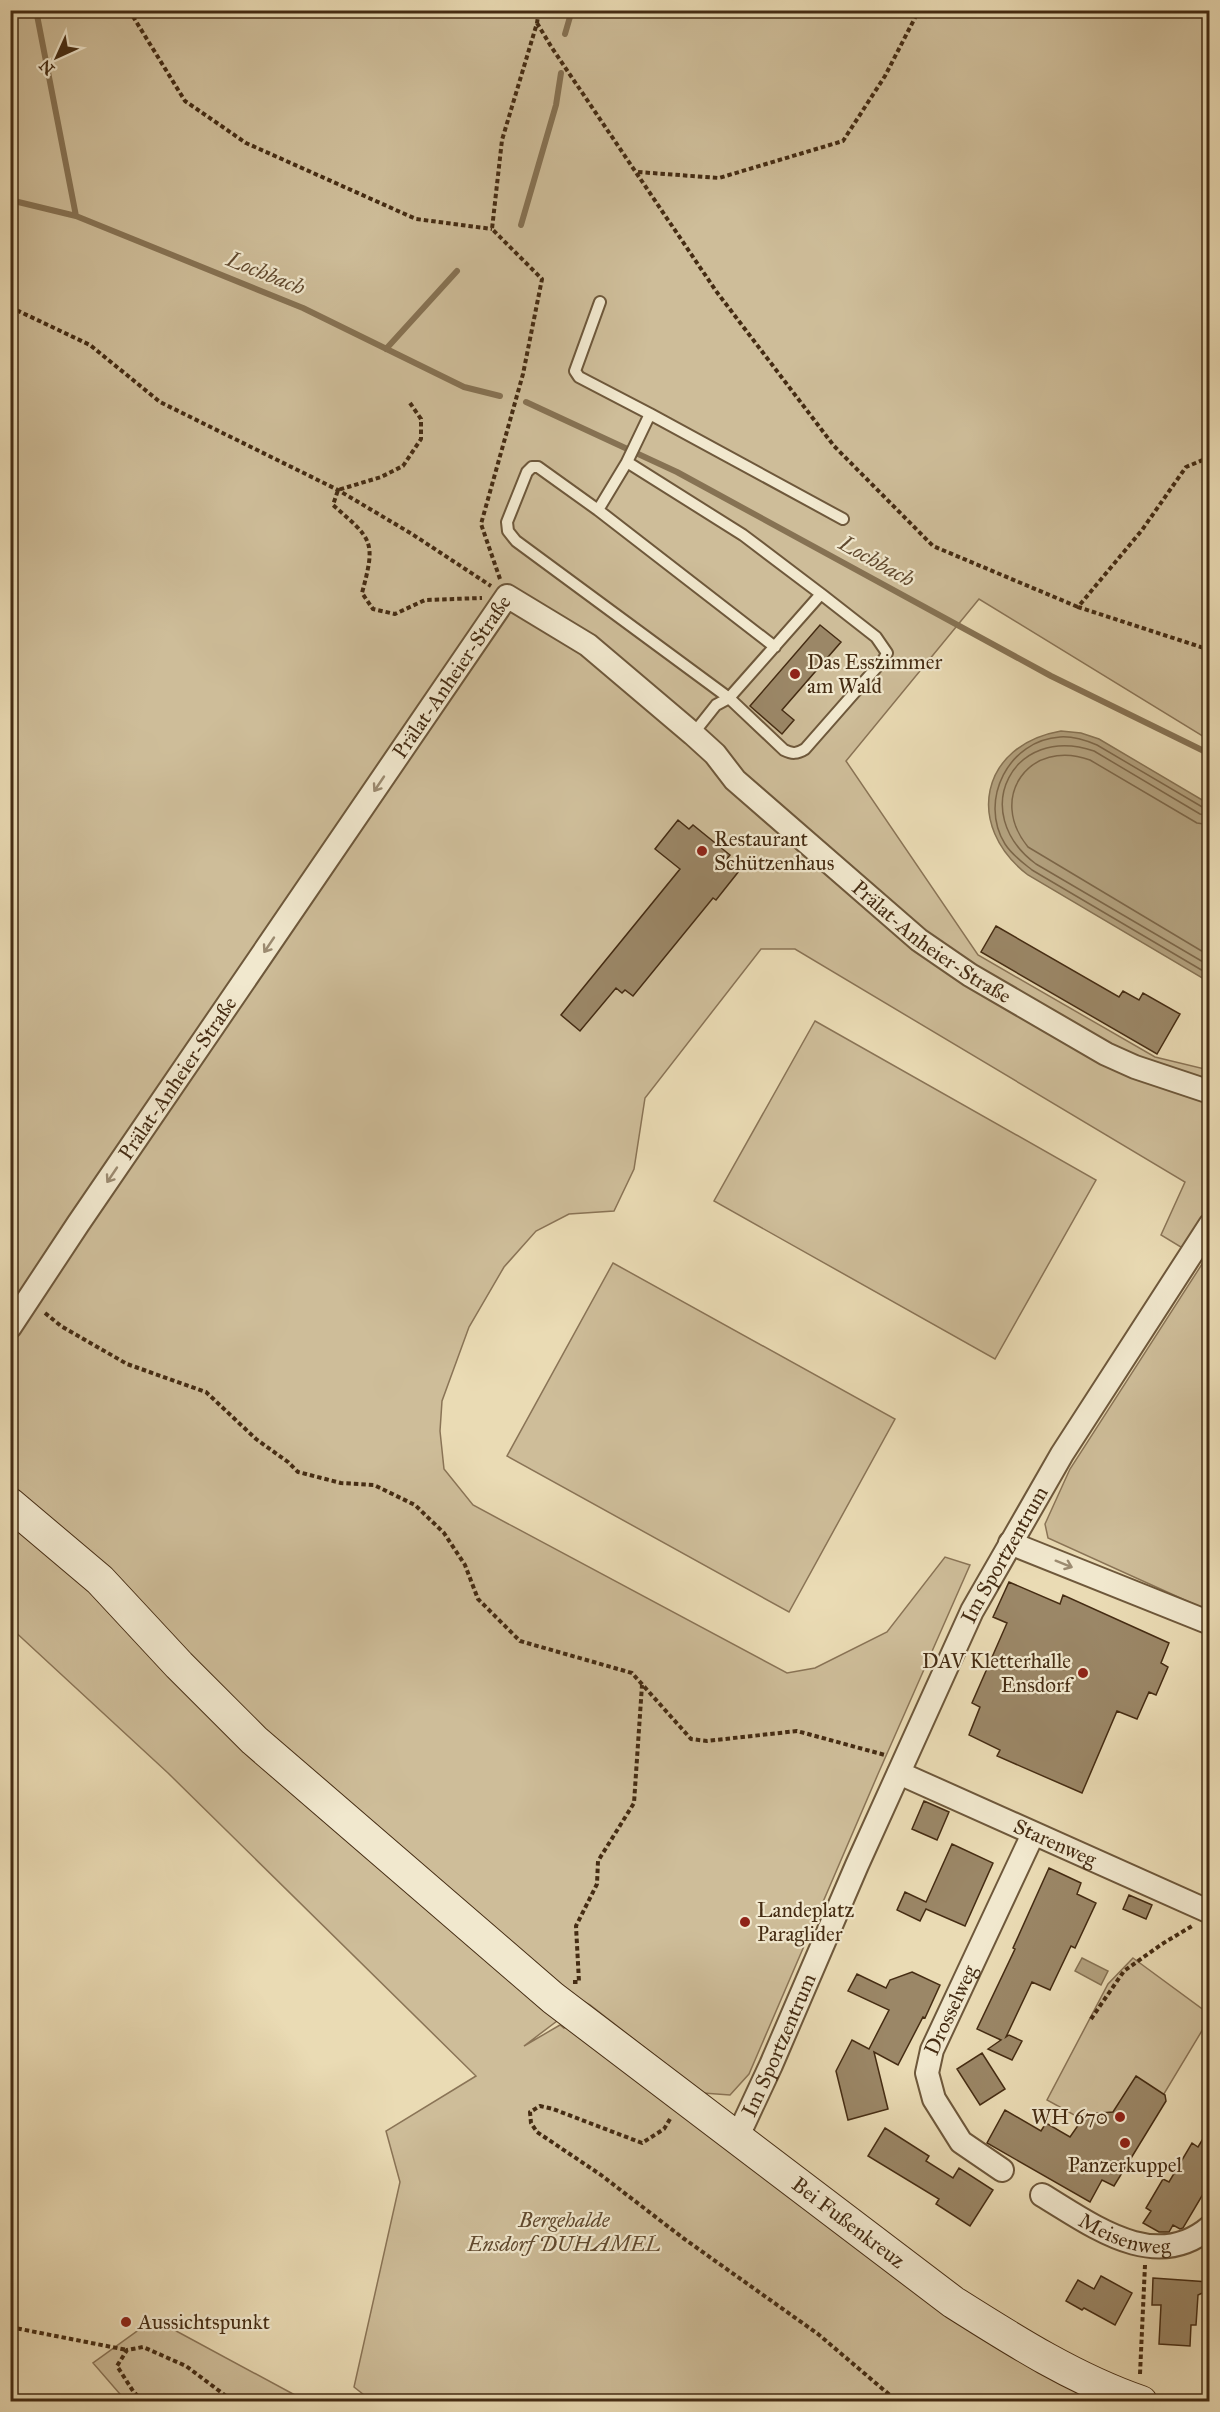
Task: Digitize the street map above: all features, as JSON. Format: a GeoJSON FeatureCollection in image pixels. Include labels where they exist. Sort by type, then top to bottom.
{"type":"FeatureCollection","features":[{"type":"Feature","properties":{"kind":"street","name":"Prälat-Anheier-Straße"},"geometry":{"type":"LineString","coordinates":[[10,1327],[507,596],[588,645],[715,754],[735,780],[778,819],[919,940],[961,969],[1106,1054],[1135,1067],[1209,1092]]}},
{"type":"Feature","properties":{"kind":"street","name":"Im Sportzentrum"},"geometry":{"type":"LineString","coordinates":[[737,2138],[972,1611],[1062,1454],[1209,1225]]}},
{"type":"Feature","properties":{"kind":"street","name":"Bei Fußenkreuz"},"geometry":{"type":"LineString","coordinates":[[10,1504],[100,1580],[179,1665],[254,1740],[563,2006],[953,2302],[1017,2343],[1089,2380],[1139,2401]]}},
{"type":"Feature","properties":{"kind":"street"},"geometry":{"type":"LineString","coordinates":[[1010,1543],[1204,1620]]}},
{"type":"Feature","properties":{"kind":"street","name":"Starenweg"},"geometry":{"type":"LineString","coordinates":[[902,1767],[1033,1834],[1209,1912]]}},
{"type":"Feature","properties":{"kind":"street","name":"Drosselweg"},"geometry":{"type":"LineString","coordinates":[[1002,2170],[961,2142],[934,2099],[927,2073],[932,2050],[1033,1834]]}},
{"type":"Feature","properties":{"kind":"street","name":"Meisenweg"},"geometry":{"type":"LineString","coordinates":[[1042,2194],[1110,2234],[1146,2246],[1171,2248],[1198,2237],[1209,2227]]}},
{"type":"Feature","properties":{"kind":"lane"},"geometry":{"type":"LineString","coordinates":[[600,302],[575,371],[579,377],[843,519]]}},
{"type":"Feature","properties":{"kind":"lane"},"geometry":{"type":"LineString","coordinates":[[598,510],[627,462],[650,414]]}},
{"type":"Feature","properties":{"kind":"lane"},"geometry":{"type":"LineString","coordinates":[[627,462],[743,535],[876,637],[887,653],[805,749],[798,754],[784,750],[729,698],[516,541],[508,531],[507,522],[532,467],[538,467],[598,510],[775,647]]}},
{"type":"Feature","properties":{"kind":"lane"},"geometry":{"type":"LineString","coordinates":[[693,734],[716,705],[729,698],[821,594]]}},
{"type":"Feature","properties":{"kind":"path"},"geometry":{"type":"LineString","coordinates":[[129,10],[185,100],[246,143],[416,219],[492,230],[542,279],[523,374],[481,524],[507,596]]}},
{"type":"Feature","properties":{"kind":"path"},"geometry":{"type":"LineString","coordinates":[[492,230],[502,140],[537,23],[538,10]]}},
{"type":"Feature","properties":{"kind":"path"},"geometry":{"type":"LineString","coordinates":[[637,172],[719,178],[843,141],[885,76],[919,10]]}},
{"type":"Feature","properties":{"kind":"path"},"geometry":{"type":"LineString","coordinates":[[537,23],[716,291],[778,373],[834,446],[933,546],[1078,607],[1209,650]]}},
{"type":"Feature","properties":{"kind":"path"},"geometry":{"type":"LineString","coordinates":[[10,307],[90,345],[160,402],[338,490],[412,534],[507,596]]}},
{"type":"Feature","properties":{"kind":"path"},"geometry":{"type":"LineString","coordinates":[[338,490],[381,477],[403,466],[421,439],[421,419],[410,403]]}},
{"type":"Feature","properties":{"kind":"path"},"geometry":{"type":"LineString","coordinates":[[1078,607],[1142,530],[1186,467],[1209,457]]}},
{"type":"Feature","properties":{"kind":"path"},"geometry":{"type":"LineString","coordinates":[[338,490],[333,505],[354,524],[369,543],[371,559],[362,593],[373,609],[395,614],[425,600],[507,596]]}},
{"type":"Feature","properties":{"kind":"path"},"geometry":{"type":"LineString","coordinates":[[28,1299],[61,1326],[127,1364],[206,1392],[256,1439],[298,1472],[341,1483],[374,1485],[415,1505],[444,1533],[465,1565],[478,1599],[520,1641],[632,1673],[691,1739],[707,1741],[797,1731],[902,1767]]}},
{"type":"Feature","properties":{"kind":"path"},"geometry":{"type":"LineString","coordinates":[[563,2006],[561,1981],[579,1982],[576,1926],[597,1884],[598,1861],[634,1803],[642,1684]]}},
{"type":"Feature","properties":{"kind":"path"},"geometry":{"type":"LineString","coordinates":[[1091,2019],[1125,1971],[1162,1944],[1194,1925],[1209,1912]]}},
{"type":"Feature","properties":{"kind":"path"},"geometry":{"type":"LineString","coordinates":[[683,2098],[664,2129],[642,2143],[540,2106],[530,2112],[531,2123],[537,2132],[601,2175],[683,2238],[818,2334],[898,2402]]}},
{"type":"Feature","properties":{"kind":"path"},"geometry":{"type":"LineString","coordinates":[[1139,2401],[1146,2246]]}},
{"type":"Feature","properties":{"kind":"path"},"geometry":{"type":"LineString","coordinates":[[10,2327],[127,2349],[143,2347],[186,2366],[234,2402]]}},
{"type":"Feature","properties":{"kind":"path"},"geometry":{"type":"LineString","coordinates":[[127,2349],[117,2366],[143,2402]]}},
{"type":"Feature","properties":{"kind":"green space","name":"Bergehalde Ensdorf DUHAMEL"},"geometry":{"type":"Polygon","coordinates":[[[10,11],[1209,11],[1209,740],[979,599],[846,761],[978,955],[1155,1057],[1209,1070],[1209,1611],[1048,1538],[1045,1524],[1070,1469],[1204,1261],[1161,1235],[1185,1182],[795,949],[761,949],[645,1098],[634,1169],[614,1211],[569,1214],[536,1231],[504,1267],[469,1327],[442,1401],[440,1431],[444,1469],[473,1505],[787,1673],[815,1668],[887,1632],[945,1557],[970,1565],[749,2074],[730,2095],[703,2093],[590,2005],[575,1997],[557,2021],[524,2046],[560,2025],[564,2028],[571,2024],[1116,2401],[373,2402],[354,2387],[400,2182],[386,2131],[476,2076],[168,1773],[11,1628],[10,11]]]}},
{"type":"Feature","properties":{"kind":"green space"},"geometry":{"type":"Polygon","coordinates":[[[815,1021],[1096,1180],[995,1359],[714,1201],[815,1021]]]}},
{"type":"Feature","properties":{"kind":"green space"},"geometry":{"type":"Polygon","coordinates":[[[613,1263],[895,1419],[789,1612],[507,1456],[613,1263]]]}},
{"type":"Feature","properties":{"kind":"green space"},"geometry":{"type":"Polygon","coordinates":[[[1133,1958],[1209,2014],[1209,2019],[1132,2147],[1047,2100],[1108,1984],[1133,1958]]]}},
{"type":"Feature","properties":{"kind":"green space"},"geometry":{"type":"Polygon","coordinates":[[[154,2319],[306,2401],[126,2401],[93,2363],[154,2319]]]}},
{"type":"Feature","properties":{"kind":"water"},"geometry":{"type":"Polygon","coordinates":[[[1061,731],[1081,733],[1099,739],[1209,804],[1209,982],[1028,875],[1008,855],[995,834],[989,812],[990,790],[998,770],[1013,753],[1034,739],[1061,731]]]}},
{"type":"Feature","properties":{"kind":"water"},"geometry":{"type":"Polygon","coordinates":[[[1082,1958],[1108,1971],[1101,1985],[1075,1971],[1082,1958]]]}},
{"type":"Feature","properties":{"kind":"building","name":"Das Esszimmer am Wald"},"geometry":{"type":"Polygon","coordinates":[[[820,625],[841,642],[782,710],[794,720],[782,734],[750,706],[820,625]]]}},
{"type":"Feature","properties":{"kind":"building"},"geometry":{"type":"Polygon","coordinates":[[[678,820],[689,829],[693,825],[730,855],[726,860],[739,871],[716,900],[713,898],[633,996],[625,990],[622,993],[616,988],[580,1031],[561,1015],[680,869],[655,849],[678,820]]]}},
{"type":"Feature","properties":{"kind":"building"},"geometry":{"type":"Polygon","coordinates":[[[996,926],[1119,997],[1123,991],[1139,1000],[1143,993],[1180,1014],[1157,1054],[981,952],[996,926]]]}},
{"type":"Feature","properties":{"kind":"building","name":"DAV Kletterhalle Ensdorf"},"geometry":{"type":"Polygon","coordinates":[[[1009,1582],[1060,1604],[1063,1595],[1169,1643],[1161,1663],[1168,1667],[1156,1695],[1149,1692],[1137,1719],[1117,1711],[1082,1793],[997,1756],[1000,1750],[969,1735],[980,1707],[972,1703],[1007,1623],[993,1617],[1009,1582]]]}},
{"type":"Feature","properties":{"kind":"building"},"geometry":{"type":"Polygon","coordinates":[[[924,1801],[949,1812],[937,1840],[912,1829],[924,1801]]]}},
{"type":"Feature","properties":{"kind":"building"},"geometry":{"type":"Polygon","coordinates":[[[952,1844],[993,1863],[965,1926],[926,1909],[920,1921],[897,1910],[905,1892],[926,1902],[952,1844]]]}},
{"type":"Feature","properties":{"kind":"building"},"geometry":{"type":"Polygon","coordinates":[[[1049,1868],[1081,1883],[1077,1894],[1096,1903],[1075,1948],[1071,1946],[1050,1990],[1032,1982],[1006,2037],[1009,2035],[1022,2041],[1012,2060],[988,2049],[1001,2040],[977,2029],[1015,1949],[1013,1948],[1049,1868]]]}},
{"type":"Feature","properties":{"kind":"building"},"geometry":{"type":"Polygon","coordinates":[[[1129,1895],[1152,1905],[1146,1919],[1123,1909],[1129,1895]]]}},
{"type":"Feature","properties":{"kind":"building"},"geometry":{"type":"Polygon","coordinates":[[[912,1972],[940,1985],[925,2018],[923,2017],[898,2065],[874,2052],[888,2109],[848,2120],[836,2071],[852,2040],[869,2049],[889,2010],[848,1991],[857,1974],[886,1988],[890,1980],[912,1972]]]}},
{"type":"Feature","properties":{"kind":"building"},"geometry":{"type":"Polygon","coordinates":[[[982,2053],[1005,2089],[980,2105],[957,2069],[982,2053]]]}},
{"type":"Feature","properties":{"kind":"building"},"geometry":{"type":"Polygon","coordinates":[[[1136,2076],[1165,2095],[1166,2101],[1114,2186],[1102,2180],[1090,2202],[987,2143],[1005,2110],[1041,2131],[1046,2123],[1070,2137],[1086,2114],[1113,2112],[1136,2076]]]}},
{"type":"Feature","properties":{"kind":"building"},"geometry":{"type":"Polygon","coordinates":[[[885,2128],[929,2156],[926,2161],[953,2178],[959,2168],[993,2190],[970,2226],[936,2204],[939,2199],[868,2156],[885,2128]]]}},
{"type":"Feature","properties":{"kind":"building"},"geometry":{"type":"Polygon","coordinates":[[[1209,2129],[1209,2184],[1183,2228],[1180,2229],[1173,2225],[1169,2232],[1159,2232],[1143,2223],[1151,2211],[1146,2208],[1163,2179],[1169,2182],[1192,2143],[1198,2147],[1209,2129]]]}},
{"type":"Feature","properties":{"kind":"building"},"geometry":{"type":"Polygon","coordinates":[[[1101,2276],[1132,2293],[1115,2325],[1066,2301],[1078,2280],[1094,2289],[1101,2276]]]}},
{"type":"Feature","properties":{"kind":"building"},"geometry":{"type":"Polygon","coordinates":[[[1153,2278],[1209,2282],[1209,2290],[1198,2295],[1196,2325],[1191,2325],[1190,2346],[1159,2344],[1161,2305],[1152,2305],[1153,2278]]]}},
{"type":"Feature","properties":{"kind":"waterway"},"geometry":{"type":"LineString","coordinates":[[36,10],[76,216]]}},
{"type":"Feature","properties":{"kind":"waterway"},"geometry":{"type":"LineString","coordinates":[[565,34],[572,10]]}},
{"type":"Feature","properties":{"kind":"waterway"},"geometry":{"type":"LineString","coordinates":[[521,225],[556,105],[561,73]]}},
{"type":"Feature","properties":{"kind":"waterway","name":"Lochbach"},"geometry":{"type":"LineString","coordinates":[[10,200],[76,216],[303,308],[464,387],[500,396]]}},
{"type":"Feature","properties":{"kind":"waterway"},"geometry":{"type":"LineString","coordinates":[[386,349],[457,271]]}},
{"type":"Feature","properties":{"kind":"waterway","name":"Lochbach"},"geometry":{"type":"LineString","coordinates":[[526,402],[677,472],[1051,676],[1210,754]]}},
{"type":"Feature","properties":{"kind":"place","name":"Das Esszimmer am Wald"},"geometry":{"type":"Point","coordinates":[795,674]}},
{"type":"Feature","properties":{"kind":"place","name":"Restaurant Schützenhaus"},"geometry":{"type":"Point","coordinates":[702,851]}},
{"type":"Feature","properties":{"kind":"place","name":"DAV Kletterhalle Ensdorf"},"geometry":{"type":"Point","coordinates":[1083,1673]}},
{"type":"Feature","properties":{"kind":"place","name":"Landeplatz Paraglider"},"geometry":{"type":"Point","coordinates":[745,1922]}},
{"type":"Feature","properties":{"kind":"place","name":"WH 670"},"geometry":{"type":"Point","coordinates":[1120,2117]}},
{"type":"Feature","properties":{"kind":"place","name":"Panzerkuppel"},"geometry":{"type":"Point","coordinates":[1125,2143]}},
{"type":"Feature","properties":{"kind":"place","name":"Aussichtspunkt"},"geometry":{"type":"Point","coordinates":[126,2322]}}]}
